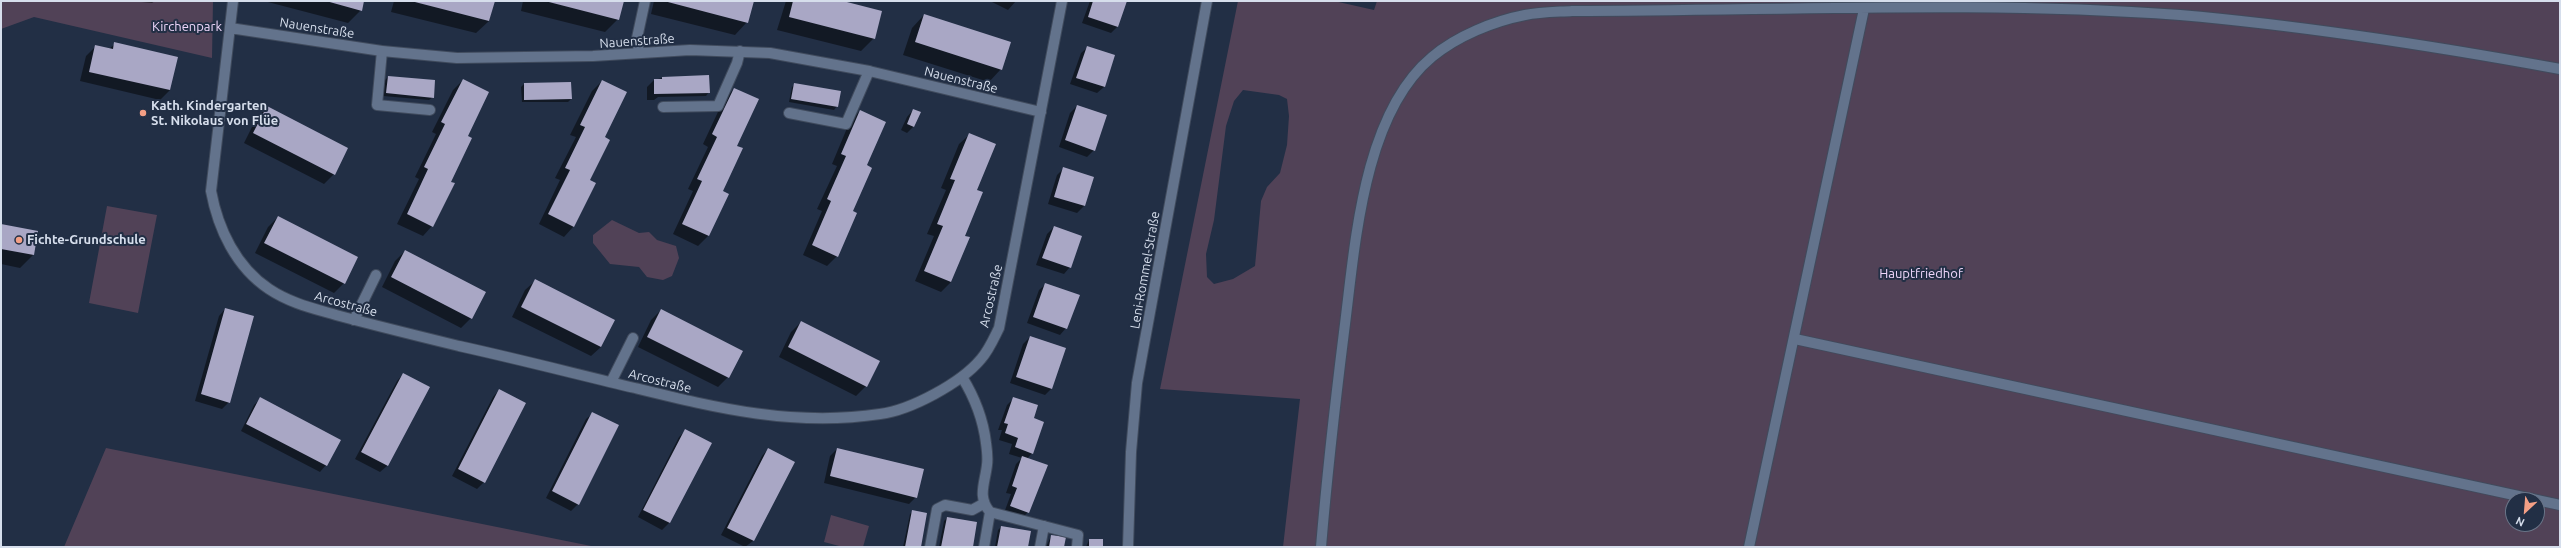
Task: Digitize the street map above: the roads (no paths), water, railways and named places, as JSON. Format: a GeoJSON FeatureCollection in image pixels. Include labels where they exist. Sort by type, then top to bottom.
{"type":"FeatureCollection","features":[{"type":"Feature","properties":{"kind":"street","name":"Arcostraße"},"geometry":{"type":"LineString","coordinates":[[233,1],[211,191],[218,219],[230,247],[248,270],[267,288],[293,303],[354,320],[746,414],[827,419],[882,414],[924,399],[962,377],[982,358],[999,328],[1062,1]]}},
{"type":"Feature","properties":{"kind":"street"},"geometry":{"type":"LineString","coordinates":[[639,53],[637,38],[645,1]]}},
{"type":"Feature","properties":{"kind":"street","name":"Leni-Rommel-Straße"},"geometry":{"type":"LineString","coordinates":[[1128,547],[1131,452],[1137,383],[1207,1]]}},
{"type":"Feature","properties":{"kind":"street"},"geometry":{"type":"LineString","coordinates":[[1321,547],[1330,442],[1352,270],[1367,177],[1386,123],[1414,75],[1432,57],[1456,40],[1525,15],[1572,11],[2019,8],[2179,15],[2319,30],[2436,47],[2560,69]]}},
{"type":"Feature","properties":{"kind":"street"},"geometry":{"type":"LineString","coordinates":[[1749,547],[1795,339],[1825,184],[1864,9]]}},
{"type":"Feature","properties":{"kind":"street","name":"Nauenstraße"},"geometry":{"type":"LineString","coordinates":[[230,28],[382,51],[457,58],[593,56],[740,50],[802,57],[869,71],[1041,112]]}},
{"type":"Feature","properties":{"kind":"street"},"geometry":{"type":"LineString","coordinates":[[663,106],[718,106],[737,63],[740,50]]}},
{"type":"Feature","properties":{"kind":"street"},"geometry":{"type":"LineString","coordinates":[[382,51],[377,104],[430,110]]}},
{"type":"Feature","properties":{"kind":"street"},"geometry":{"type":"LineString","coordinates":[[789,113],[846,124],[869,71]]}},
{"type":"Feature","properties":{"kind":"street"},"geometry":{"type":"LineString","coordinates":[[354,320],[376,275]]}},
{"type":"Feature","properties":{"kind":"street"},"geometry":{"type":"LineString","coordinates":[[611,382],[633,338]]}},
{"type":"Feature","properties":{"kind":"street"},"geometry":{"type":"LineString","coordinates":[[1795,339],[2560,505]]}},
{"type":"Feature","properties":{"kind":"street"},"geometry":{"type":"LineString","coordinates":[[962,377],[973,395],[981,416],[986,442],[988,464],[982,494],[987,508],[984,547]]}},
{"type":"Feature","properties":{"kind":"street"},"geometry":{"type":"LineString","coordinates":[[930,547],[937,509],[945,505],[972,510],[987,508],[1078,535],[1077,547]]}},
{"type":"Feature","properties":{"kind":"street"},"geometry":{"type":"LineString","coordinates":[[1040,547],[1044,526]]}},
{"type":"Feature","properties":{"kind":"place","name":"Kath. Kindergarten St. Nikolaus von Flüe"},"geometry":{"type":"Point","coordinates":[143,113]}},
{"type":"Feature","properties":{"kind":"place","name":"Fichte-Grundschule"},"geometry":{"type":"Point","coordinates":[19,240]}},
{"type":"Feature","properties":{"kind":"park label","name":"Kirchenpark"},"geometry":{"type":"Point","coordinates":[187,27]}},
{"type":"Feature","properties":{"kind":"park label","name":"Hauptfriedhof"},"geometry":{"type":"Point","coordinates":[1921,274]}}]}
